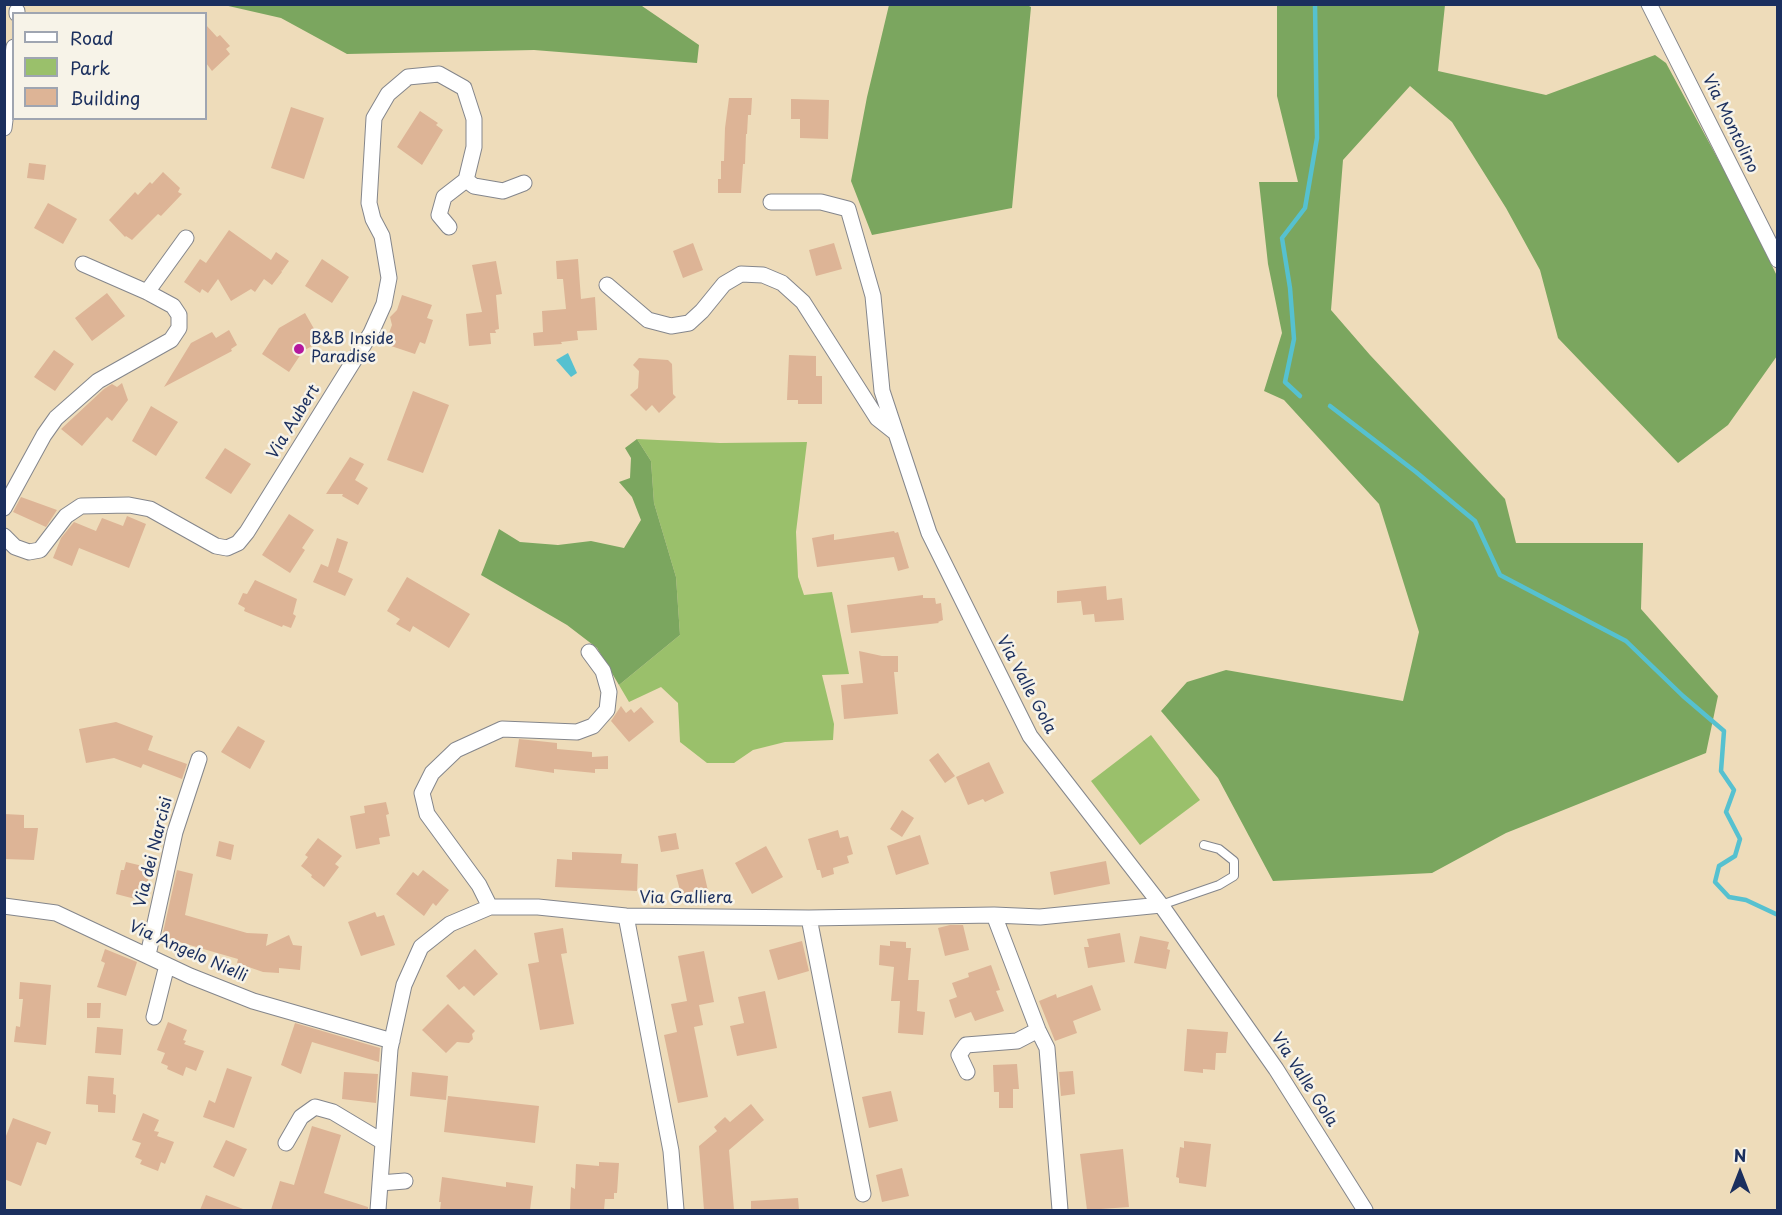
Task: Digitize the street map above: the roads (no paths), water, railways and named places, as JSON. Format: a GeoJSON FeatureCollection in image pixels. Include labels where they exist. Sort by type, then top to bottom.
{"type":"FeatureCollection","features":[{"type":"Feature","properties":{"kind":"street","name":"Via Montolino"},"geometry":{"type":"LineString","coordinates":[[1649,4],[1778,260]]}},
{"type":"Feature","properties":{"kind":"street"},"geometry":{"type":"LineString","coordinates":[[4,128],[12,63]]}},
{"type":"Feature","properties":{"kind":"street","name":"Via Aubert"},"geometry":{"type":"LineString","coordinates":[[4,537],[15,547],[29,552],[40,550],[66,516],[81,506],[129,505],[150,508],[216,546],[227,548],[238,543],[254,522],[371,333],[384,304],[390,278],[382,236],[373,219],[369,203],[374,117],[388,94],[408,77],[439,74],[464,88],[474,119],[474,147],[466,180]]}},
{"type":"Feature","properties":{"kind":"street"},"geometry":{"type":"LineString","coordinates":[[449,227],[439,215],[444,197],[466,180],[474,186],[503,191],[524,183]]}},
{"type":"Feature","properties":{"kind":"street","name":"Via Valle Gola"},"geometry":{"type":"LineString","coordinates":[[771,202],[820,202],[848,209],[873,296],[882,391],[928,533],[1030,736],[1161,905],[1276,1069],[1365,1210]]}},
{"type":"Feature","properties":{"kind":"street"},"geometry":{"type":"LineString","coordinates":[[147,292],[186,238]]}},
{"type":"Feature","properties":{"kind":"street"},"geometry":{"type":"LineString","coordinates":[[4,508],[44,435],[56,418],[98,381],[171,340],[179,328],[179,315],[173,306],[83,264]]}},
{"type":"Feature","properties":{"kind":"street"},"geometry":{"type":"LineString","coordinates":[[606,285],[648,320],[671,326],[688,323],[702,311],[723,284],[741,274],[762,275],[782,283],[803,302],[877,418],[896,433]]}},
{"type":"Feature","properties":{"kind":"street"},"geometry":{"type":"LineString","coordinates":[[490,907],[479,885],[427,814],[422,793],[432,773],[456,750],[502,729],[577,732],[593,726],[607,710],[609,692],[603,671],[589,652]]}},
{"type":"Feature","properties":{"kind":"street","name":"Via dei Narcisi"},"geometry":{"type":"LineString","coordinates":[[148,955],[175,832],[199,759]]}},
{"type":"Feature","properties":{"kind":"street","name":"Via Galliera"},"geometry":{"type":"LineString","coordinates":[[378,1210],[392,1041],[405,985],[421,947],[450,924],[490,907],[538,907],[626,916],[809,918],[1040,916],[1161,905]]}},
{"type":"Feature","properties":{"kind":"street","name":"Via Angelo Nielli"},"geometry":{"type":"LineString","coordinates":[[4,906],[56,913],[190,976],[253,1001],[392,1041]]}},
{"type":"Feature","properties":{"kind":"street"},"geometry":{"type":"LineString","coordinates":[[994,915],[1047,1048],[1060,1210]]}},
{"type":"Feature","properties":{"kind":"street"},"geometry":{"type":"LineString","coordinates":[[626,916],[671,1151],[675,1210]]}},
{"type":"Feature","properties":{"kind":"street"},"geometry":{"type":"LineString","coordinates":[[809,918],[863,1194]]}},
{"type":"Feature","properties":{"kind":"street"},"geometry":{"type":"LineString","coordinates":[[154,1017],[167,965]]}},
{"type":"Feature","properties":{"kind":"street"},"geometry":{"type":"LineString","coordinates":[[967,1072],[959,1055],[966,1046],[1017,1041],[1038,1030]]}},
{"type":"Feature","properties":{"kind":"street"},"geometry":{"type":"LineString","coordinates":[[286,1143],[302,1117],[315,1107],[333,1112],[383,1142]]}},
{"type":"Feature","properties":{"kind":"street"},"geometry":{"type":"LineString","coordinates":[[380,1183],[405,1181]]}},
{"type":"Feature","properties":{"kind":"lane"},"geometry":{"type":"LineString","coordinates":[[1161,905],[1219,885],[1234,876],[1234,861],[1219,849],[1204,845]]}},
{"type":"Feature","properties":{"kind":"water"},"geometry":{"type":"Polygon","coordinates":[[[568,353],[577,373],[571,377],[556,360],[568,353]]]}},
{"type":"Feature","properties":{"kind":"waterway"},"geometry":{"type":"LineString","coordinates":[[1300,396],[1285,382],[1294,339],[1290,288],[1282,238],[1305,208],[1317,138],[1315,4]]}},
{"type":"Feature","properties":{"kind":"waterway"},"geometry":{"type":"LineString","coordinates":[[1330,406],[1475,521],[1500,575],[1626,641],[1683,696],[1724,731],[1721,771],[1734,790],[1726,812],[1740,839],[1735,856],[1719,866],[1715,882],[1729,897],[1746,900],[1778,915]]}},
{"type":"Feature","properties":{"kind":"place","name":"B&B Inside Paradise"},"geometry":{"type":"Point","coordinates":[299,349]}}]}
